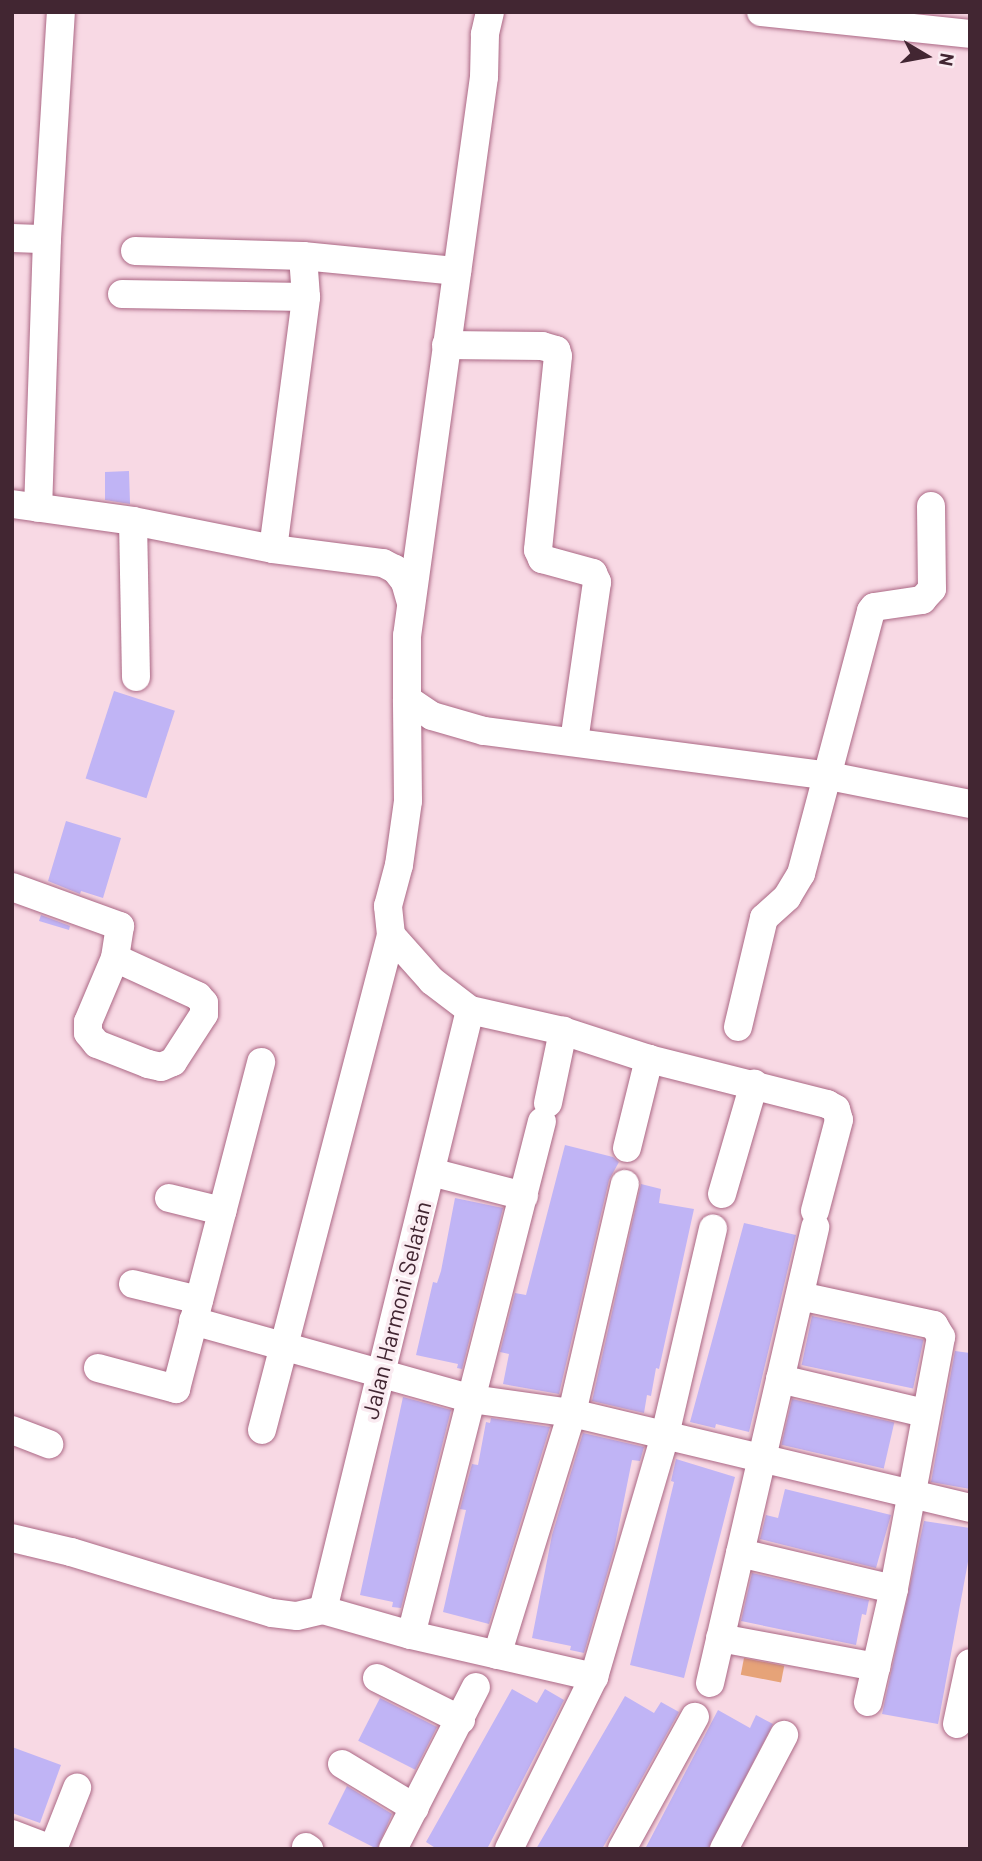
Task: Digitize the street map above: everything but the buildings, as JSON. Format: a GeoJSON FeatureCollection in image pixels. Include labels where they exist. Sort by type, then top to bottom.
{"type":"FeatureCollection","features":[{"type":"Feature","properties":{"kind":"street"},"geometry":{"type":"LineString","coordinates":[[61,12],[47,239],[25,506],[133,521],[273,549],[383,562],[395,569],[405,582],[412,605]]}},
{"type":"Feature","properties":{"kind":"street"},"geometry":{"type":"LineString","coordinates":[[761,12],[933,20],[970,34]]}},
{"type":"Feature","properties":{"kind":"street"},"geometry":{"type":"LineString","coordinates":[[262,1430],[391,935],[388,906],[399,865],[408,801],[407,636],[484,77],[482,20]]}},
{"type":"Feature","properties":{"kind":"street"},"geometry":{"type":"LineString","coordinates":[[12,238],[47,239]]}},
{"type":"Feature","properties":{"kind":"street"},"geometry":{"type":"LineString","coordinates":[[135,251],[303,256],[457,271]]}},
{"type":"Feature","properties":{"kind":"street"},"geometry":{"type":"LineString","coordinates":[[273,549],[306,297],[303,256]]}},
{"type":"Feature","properties":{"kind":"street"},"geometry":{"type":"LineString","coordinates":[[122,294],[306,297]]}},
{"type":"Feature","properties":{"kind":"street"},"geometry":{"type":"LineString","coordinates":[[446,345],[542,346],[556,350],[558,356],[538,550],[542,559],[593,573],[597,582],[574,741]]}},
{"type":"Feature","properties":{"kind":"street"},"geometry":{"type":"LineString","coordinates":[[738,1027],[764,918],[787,897],[800,874],[829,776],[871,611],[874,607],[922,600],[932,589],[931,506]]}},
{"type":"Feature","properties":{"kind":"street"},"geometry":{"type":"LineString","coordinates":[[133,521],[136,677]]}},
{"type":"Feature","properties":{"kind":"street"},"geometry":{"type":"LineString","coordinates":[[407,699],[432,716],[484,731],[829,776],[970,804]]}},
{"type":"Feature","properties":{"kind":"street"},"geometry":{"type":"LineString","coordinates":[[12,887],[120,926],[116,958]]}},
{"type":"Feature","properties":{"kind":"street"},"geometry":{"type":"LineString","coordinates":[[391,935],[432,981],[470,1010],[563,1031],[649,1059],[754,1084],[827,1104],[836,1109],[839,1120],[710,1683]]}},
{"type":"Feature","properties":{"kind":"street","name":"Jalan Harmoni Selatan"},"geometry":{"type":"LineString","coordinates":[[323,1610],[470,1010]]}},
{"type":"Feature","properties":{"kind":"street"},"geometry":{"type":"LineString","coordinates":[[411,1634],[524,1196],[563,1031]]}},
{"type":"Feature","properties":{"kind":"street"},"geometry":{"type":"LineString","coordinates":[[627,1148],[649,1059]]}},
{"type":"Feature","properties":{"kind":"street"},"geometry":{"type":"LineString","coordinates":[[98,1368],[176,1389],[261,1062]]}},
{"type":"Feature","properties":{"kind":"street"},"geometry":{"type":"LineString","coordinates":[[722,1194],[754,1084]]}},
{"type":"Feature","properties":{"kind":"street"},"geometry":{"type":"LineString","coordinates":[[431,1172],[524,1196]]}},
{"type":"Feature","properties":{"kind":"street"},"geometry":{"type":"LineString","coordinates":[[497,1655],[572,1413],[625,1184]]}},
{"type":"Feature","properties":{"kind":"street"},"geometry":{"type":"LineString","coordinates":[[169,1198],[222,1212]]}},
{"type":"Feature","properties":{"kind":"street"},"geometry":{"type":"LineString","coordinates":[[509,1849],[594,1677],[665,1435],[713,1229]]}},
{"type":"Feature","properties":{"kind":"street"},"geometry":{"type":"LineString","coordinates":[[133,1284],[285,1346],[472,1399],[572,1413],[970,1508]]}},
{"type":"Feature","properties":{"kind":"street"},"geometry":{"type":"LineString","coordinates":[[800,1296],[934,1325],[940,1342],[894,1589],[868,1702]]}},
{"type":"Feature","properties":{"kind":"street"},"geometry":{"type":"LineString","coordinates":[[780,1379],[925,1413]]}},
{"type":"Feature","properties":{"kind":"street"},"geometry":{"type":"LineString","coordinates":[[12,1430],[49,1444]]}},
{"type":"Feature","properties":{"kind":"street"},"geometry":{"type":"LineString","coordinates":[[12,1538],[71,1552],[272,1614],[297,1616],[323,1610],[411,1634],[594,1677]]}},
{"type":"Feature","properties":{"kind":"street"},"geometry":{"type":"LineString","coordinates":[[740,1553],[894,1589]]}},
{"type":"Feature","properties":{"kind":"street"},"geometry":{"type":"LineString","coordinates":[[720,1638],[876,1667]]}},
{"type":"Feature","properties":{"kind":"street"},"geometry":{"type":"LineString","coordinates":[[957,1724],[970,1663]]}},
{"type":"Feature","properties":{"kind":"street"},"geometry":{"type":"LineString","coordinates":[[377,1678],[461,1720]]}},
{"type":"Feature","properties":{"kind":"street"},"geometry":{"type":"LineString","coordinates":[[393,1849],[476,1688]]}},
{"type":"Feature","properties":{"kind":"street"},"geometry":{"type":"LineString","coordinates":[[622,1849],[695,1717]]}},
{"type":"Feature","properties":{"kind":"street"},"geometry":{"type":"LineString","coordinates":[[724,1849],[784,1735]]}},
{"type":"Feature","properties":{"kind":"street"},"geometry":{"type":"LineString","coordinates":[[342,1764],[415,1808]]}},
{"type":"Feature","properties":{"kind":"street"},"geometry":{"type":"LineString","coordinates":[[12,1834],[52,1849],[77,1788]]}},
{"type":"Feature","properties":{"kind":"shaded area"},"geometry":{"type":"Polygon","coordinates":[[[744,1658],[784,1666],[781,1683],[741,1675],[744,1658]]]}}]}
